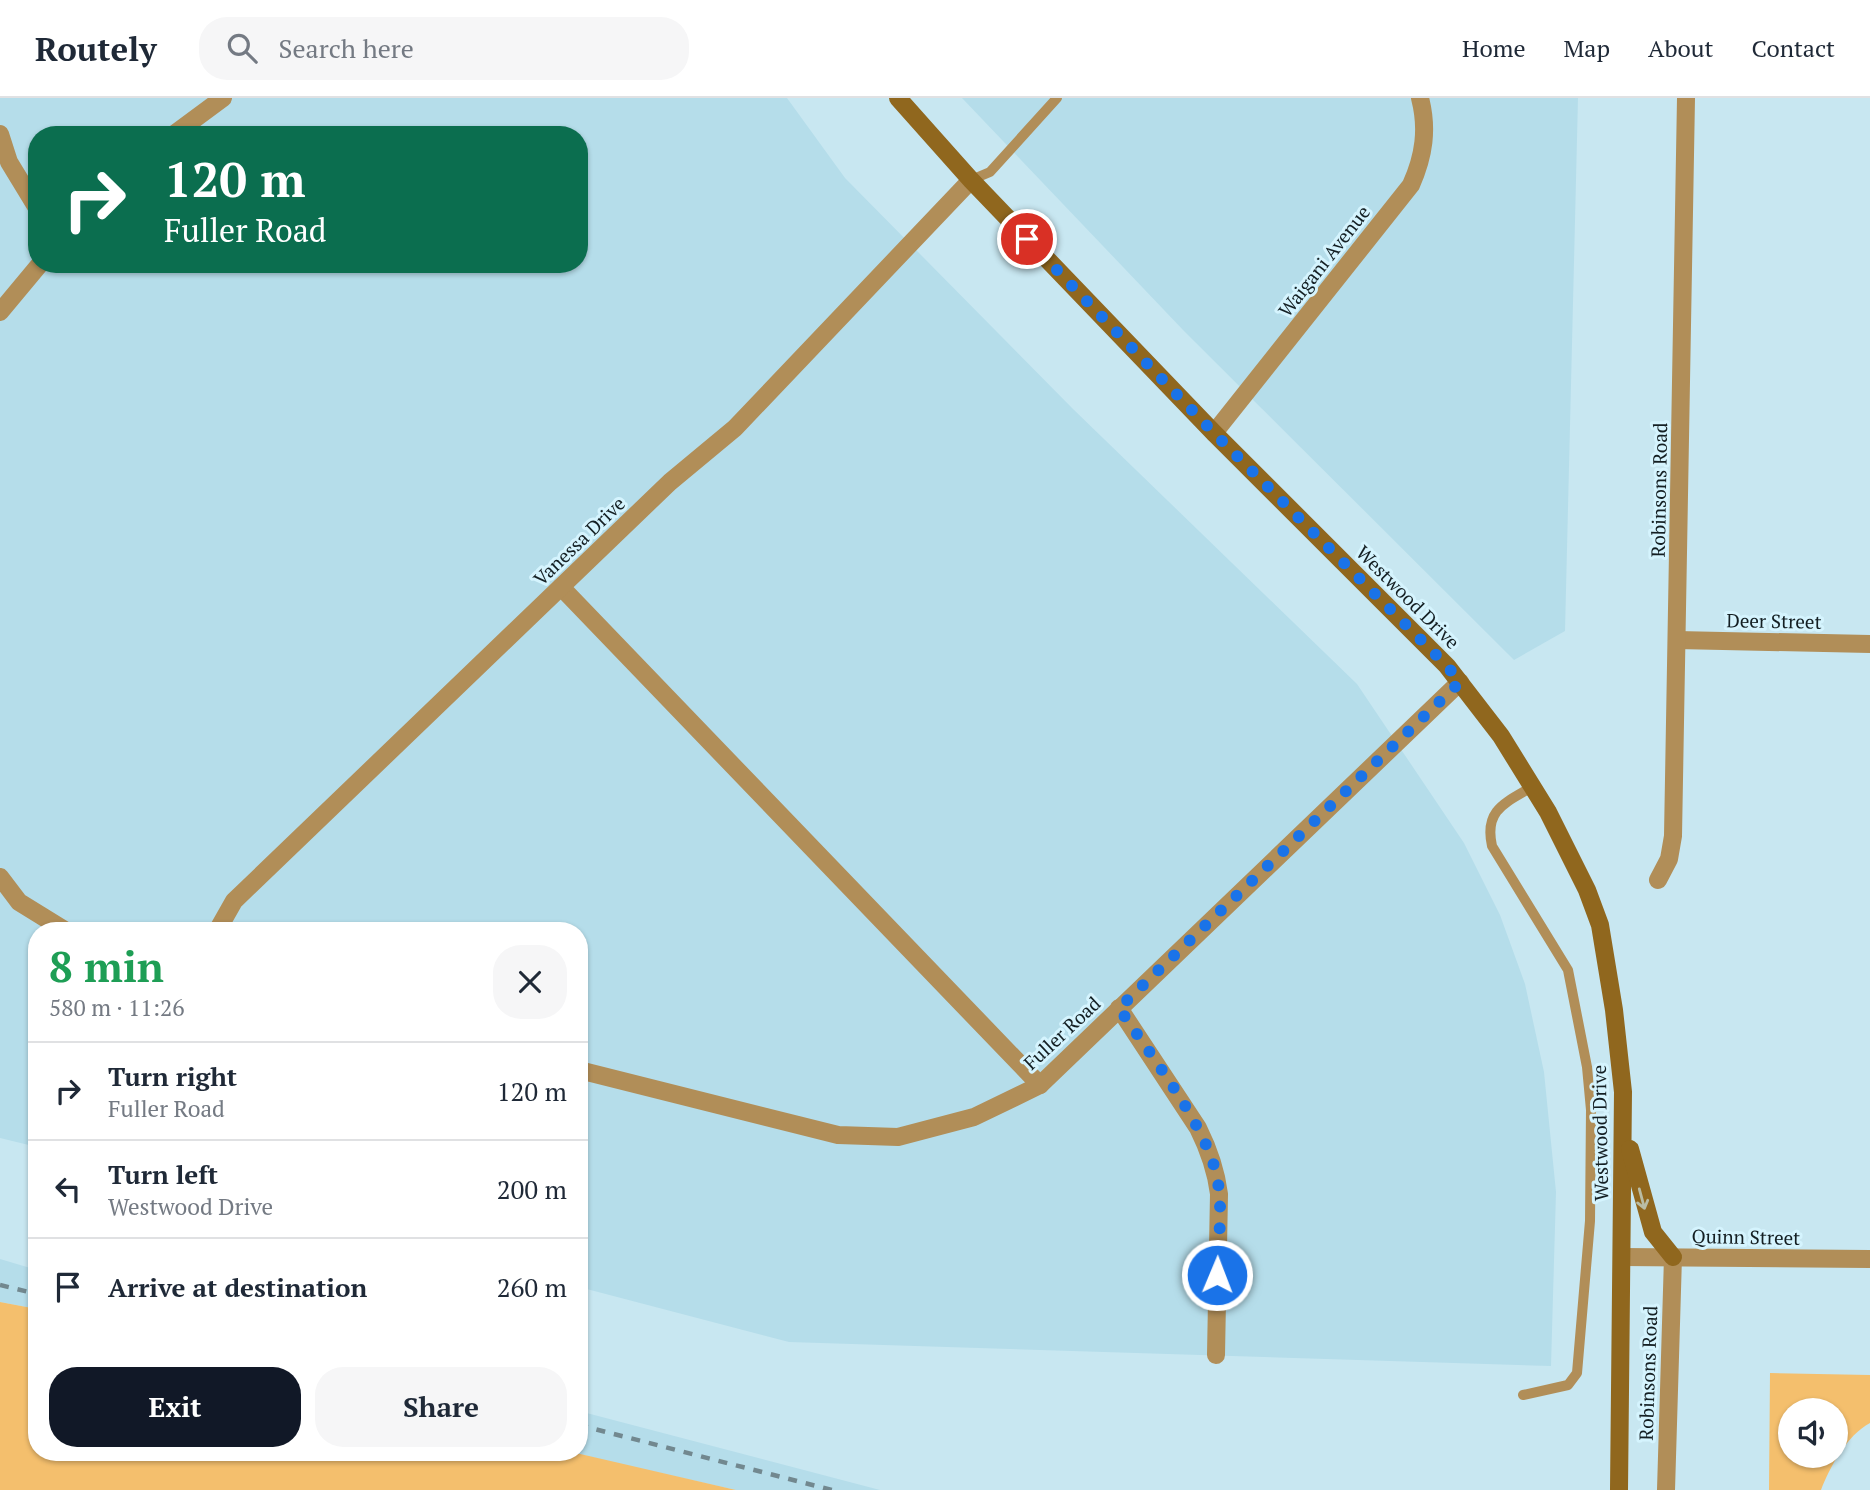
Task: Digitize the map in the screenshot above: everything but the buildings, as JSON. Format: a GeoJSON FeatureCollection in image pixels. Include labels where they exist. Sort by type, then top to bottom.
{"type":"FeatureCollection","features":[{"type":"Feature","properties":{"kind":"main road","name":"Westwood Drive"},"geometry":{"type":"LineString","coordinates":[[898,98],[971,180],[1214,433],[1447,666],[1501,736],[1532,787],[1587,890],[1600,925],[1614,1010],[1623,1108],[1622,1258]]}},
{"type":"Feature","properties":{"kind":"main road"},"geometry":{"type":"LineString","coordinates":[[1623,1108],[1632,1161],[1646,1212],[1653,1232],[1672,1257]]}},
{"type":"Feature","properties":{"kind":"main road","name":"Robinsons Road"},"geometry":{"type":"LineString","coordinates":[[1619,1490],[1622,1258]]}},
{"type":"Feature","properties":{"kind":"street"},"geometry":{"type":"LineString","coordinates":[[185,126],[223,98]]}},
{"type":"Feature","properties":{"kind":"street","name":"Waigani Avenue"},"geometry":{"type":"LineString","coordinates":[[1214,433],[1411,185],[1423,149],[1425,116],[1420,98]]}},
{"type":"Feature","properties":{"kind":"street","name":"Robinsons Road"},"geometry":{"type":"LineString","coordinates":[[1658,880],[1670,859],[1673,836],[1686,98]]}},
{"type":"Feature","properties":{"kind":"street"},"geometry":{"type":"LineString","coordinates":[[0,134],[9,163],[28,194]]}},
{"type":"Feature","properties":{"kind":"street","name":"Vanessa Drive"},"geometry":{"type":"LineString","coordinates":[[222,922],[234,901],[670,482],[735,428],[971,180]]}},
{"type":"Feature","properties":{"kind":"street"},"geometry":{"type":"LineString","coordinates":[[0,312],[32,273]]}},
{"type":"Feature","properties":{"kind":"street"},"geometry":{"type":"LineString","coordinates":[[561,587],[1040,1084]]}},
{"type":"Feature","properties":{"kind":"street","name":"Deer Street"},"geometry":{"type":"LineString","coordinates":[[1677,640],[1870,644]]}},
{"type":"Feature","properties":{"kind":"street","name":"Fuller Road"},"geometry":{"type":"LineString","coordinates":[[588,1072],[825,1132],[898,1137],[974,1117],[1040,1084],[1460,682]]}},
{"type":"Feature","properties":{"kind":"street"},"geometry":{"type":"LineString","coordinates":[[0,877],[19,902],[51,922]]}},
{"type":"Feature","properties":{"kind":"street"},"geometry":{"type":"LineString","coordinates":[[1119,1008],[1198,1128],[1217,1174],[1219,1194],[1216,1355]]}},
{"type":"Feature","properties":{"kind":"street","name":"Robinsons Road"},"geometry":{"type":"LineString","coordinates":[[1666,1490],[1672,1257]]}},
{"type":"Feature","properties":{"kind":"street","name":"Quinn Street"},"geometry":{"type":"LineString","coordinates":[[1622,1258],[1870,1259]]}},
{"type":"Feature","properties":{"kind":"lane"},"geometry":{"type":"LineString","coordinates":[[971,180],[990,172],[1057,98]]}},
{"type":"Feature","properties":{"kind":"lane"},"geometry":{"type":"LineString","coordinates":[[1523,1395],[1568,1385],[1577,1373],[1590,1221],[1591,1110],[1587,1067],[1568,970],[1492,846],[1488,829],[1490,819],[1505,802],[1532,787]]}},
{"type":"Feature","properties":{"kind":"shaded area"},"geometry":{"type":"Polygon","coordinates":[[[0,98],[787,98],[845,178],[1073,409],[1357,684],[1464,843],[1500,915],[1525,984],[1544,1072],[1556,1192],[1551,1366],[789,1342],[588,1289],[588,922],[28,922],[28,1145],[0,1138],[0,98]]]}},
{"type":"Feature","properties":{"kind":"shaded area"},"geometry":{"type":"Polygon","coordinates":[[[962,98],[1578,98],[1565,631],[1514,660],[1184,331],[962,98]]]}},
{"type":"Feature","properties":{"kind":"shaded area"},"geometry":{"type":"Polygon","coordinates":[[[0,1259],[28,1267],[28,1307],[0,1302],[0,1259]]]}},
{"type":"Feature","properties":{"kind":"shaded area"},"geometry":{"type":"Polygon","coordinates":[[[0,1302],[28,1307],[28,1461],[588,1461],[588,1456],[736,1490],[0,1490],[0,1302]]]}},
{"type":"Feature","properties":{"kind":"shaded area"},"geometry":{"type":"Polygon","coordinates":[[[1770,1373],[1870,1375],[1870,1423],[1848,1442],[1848,1398],[1778,1398],[1778,1468],[1831,1468],[1821,1490],[1769,1490],[1770,1373]]]}},
{"type":"Feature","properties":{"kind":"shaded area"},"geometry":{"type":"Polygon","coordinates":[[[588,1413],[880,1490],[736,1490],[588,1456],[588,1413]]]}},
{"type":"Feature","properties":{"kind":"railway"},"geometry":{"type":"LineString","coordinates":[[0,1285],[28,1292]]}},
{"type":"Feature","properties":{"kind":"railway"},"geometry":{"type":"LineString","coordinates":[[588,1427],[832,1490]]}},
{"type":"Feature","properties":{"kind":"route"},"geometry":{"type":"LineString","coordinates":[[1027,239],[1460,682],[1119,1008],[1208,1147],[1217,1174],[1219,1194],[1217,1275]]}}]}
